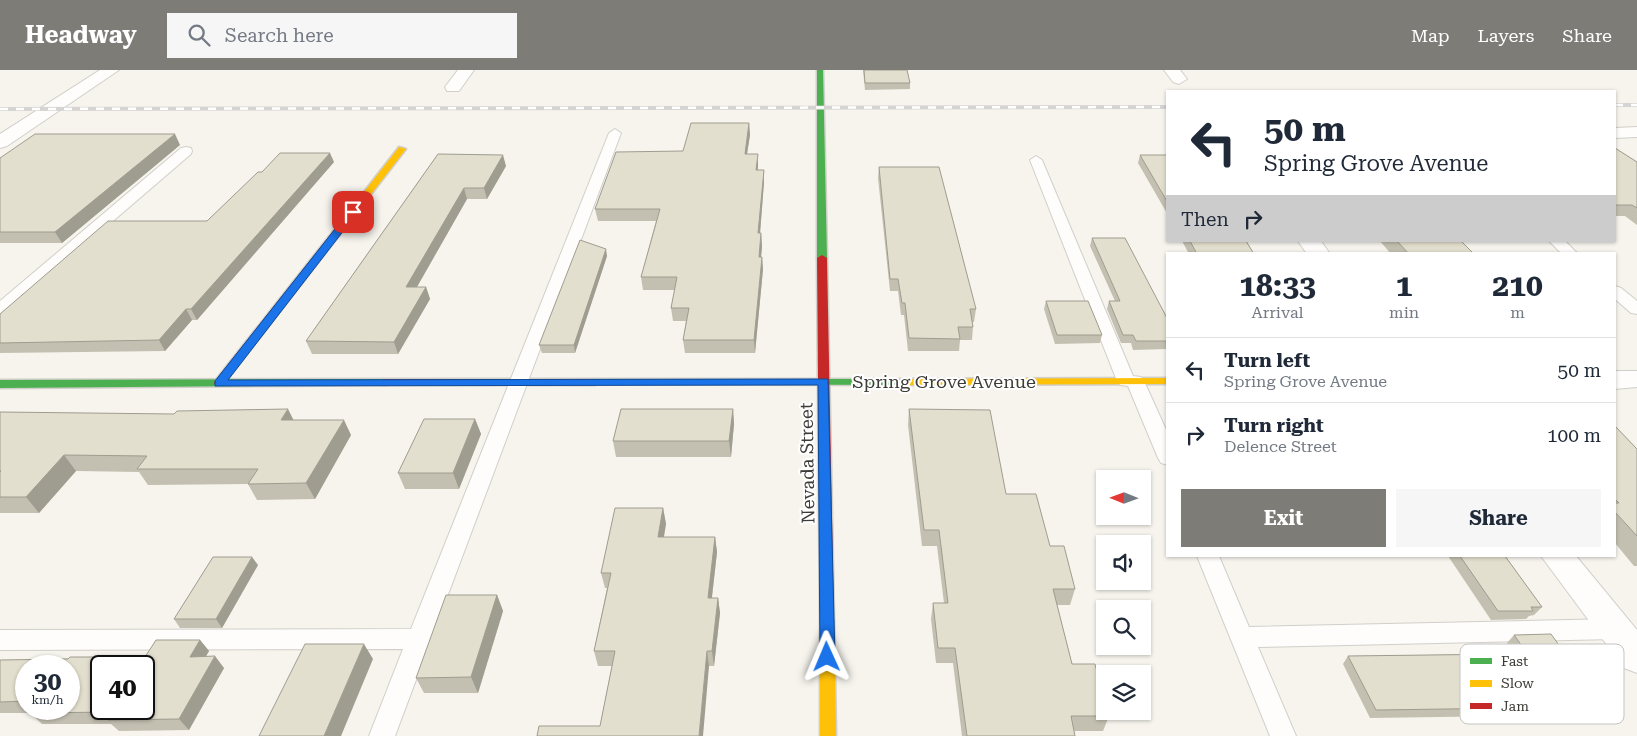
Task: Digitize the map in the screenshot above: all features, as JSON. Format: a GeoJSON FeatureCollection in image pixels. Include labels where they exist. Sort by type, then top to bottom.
{"type":"FeatureCollection","features":[{"type":"Feature","properties":{"kind":"street"},"geometry":{"type":"LineString","coordinates":[[0,142],[111,70]]}},
{"type":"Feature","properties":{"kind":"street"},"geometry":{"type":"LineString","coordinates":[[453,87],[466,70]]}},
{"type":"Feature","properties":{"kind":"street","name":"Nevada Street"},"geometry":{"type":"LineString","coordinates":[[820,70],[828,736]]}},
{"type":"Feature","properties":{"kind":"street"},"geometry":{"type":"LineString","coordinates":[[1616,132],[1636,133]]}},
{"type":"Feature","properties":{"kind":"street"},"geometry":{"type":"LineString","coordinates":[[219,383],[402,149]]}},
{"type":"Feature","properties":{"kind":"street"},"geometry":{"type":"LineString","coordinates":[[1310,242],[1317,252]]}},
{"type":"Feature","properties":{"kind":"street"},"geometry":{"type":"LineString","coordinates":[[1616,380],[1637,380]]}},
{"type":"Feature","properties":{"kind":"street","name":"Spring Grove Avenue"},"geometry":{"type":"LineString","coordinates":[[0,384],[1166,381]]}},
{"type":"Feature","properties":{"kind":"street"},"geometry":{"type":"LineString","coordinates":[[1558,557],[1637,657]]}},
{"type":"Feature","properties":{"kind":"lane"},"geometry":{"type":"LineString","coordinates":[[382,736],[615,133]]}},
{"type":"Feature","properties":{"kind":"lane"},"geometry":{"type":"LineString","coordinates":[[0,309],[186,151]]}},
{"type":"Feature","properties":{"kind":"lane"},"geometry":{"type":"LineString","coordinates":[[1036,160],[1131,381],[1166,454]]}},
{"type":"Feature","properties":{"kind":"lane"},"geometry":{"type":"LineString","coordinates":[[1557,242],[1569,252]]}},
{"type":"Feature","properties":{"kind":"lane"},"geometry":{"type":"LineString","coordinates":[[1616,292],[1637,309]]}},
{"type":"Feature","properties":{"kind":"lane"},"geometry":{"type":"LineString","coordinates":[[1208,557],[1283,736]]}},
{"type":"Feature","properties":{"kind":"lane"},"geometry":{"type":"LineString","coordinates":[[1242,637],[1615,629]]}},
{"type":"Feature","properties":{"kind":"lane"},"geometry":{"type":"LineString","coordinates":[[0,640],[420,639]]}},
{"type":"Feature","properties":{"kind":"building"},"geometry":{"type":"Polygon","coordinates":[[[864,70],[907,70],[910,83],[865,83],[864,70]]]}},
{"type":"Feature","properties":{"kind":"building"},"geometry":{"type":"Polygon","coordinates":[[[691,123],[749,123],[745,154],[758,154],[756,170],[764,170],[758,233],[761,233],[759,257],[762,257],[754,340],[683,340],[689,308],[671,308],[677,277],[641,277],[660,209],[595,209],[616,152],[683,151],[691,123]]]}},
{"type":"Feature","properties":{"kind":"building"},"geometry":{"type":"Polygon","coordinates":[[[35,134],[175,134],[55,232],[0,232],[0,158],[35,134]]]}},
{"type":"Feature","properties":{"kind":"building"},"geometry":{"type":"Polygon","coordinates":[[[1616,149],[1637,162],[1637,208],[1632,205],[1616,205],[1616,149]]]}},
{"type":"Feature","properties":{"kind":"building"},"geometry":{"type":"Polygon","coordinates":[[[280,153],[330,153],[191,309],[186,309],[159,340],[0,343],[0,314],[108,221],[207,221],[258,172],[262,172],[280,153]]]}},
{"type":"Feature","properties":{"kind":"building"},"geometry":{"type":"Polygon","coordinates":[[[438,154],[503,155],[484,188],[464,188],[406,287],[426,287],[394,342],[306,341],[438,154]]]}},
{"type":"Feature","properties":{"kind":"building"},"geometry":{"type":"Polygon","coordinates":[[[1140,155],[1166,155],[1166,200],[1140,155]]]}},
{"type":"Feature","properties":{"kind":"building"},"geometry":{"type":"Polygon","coordinates":[[[879,167],[939,167],[976,309],[970,309],[973,327],[958,327],[960,339],[909,338],[905,303],[902,303],[898,279],[890,279],[879,167]]]}},
{"type":"Feature","properties":{"kind":"building"},"geometry":{"type":"Polygon","coordinates":[[[1092,238],[1125,238],[1166,316],[1166,341],[1136,341],[1133,335],[1123,335],[1109,301],[1120,301],[1092,238]]]}},
{"type":"Feature","properties":{"kind":"building"},"geometry":{"type":"Polygon","coordinates":[[[580,240],[606,249],[574,345],[539,345],[580,240]]]}},
{"type":"Feature","properties":{"kind":"building"},"geometry":{"type":"Polygon","coordinates":[[[1191,242],[1247,242],[1253,252],[1196,252],[1191,242]]]}},
{"type":"Feature","properties":{"kind":"building"},"geometry":{"type":"Polygon","coordinates":[[[1398,242],[1462,242],[1472,252],[1407,252],[1398,242]]]}},
{"type":"Feature","properties":{"kind":"building"},"geometry":{"type":"Polygon","coordinates":[[[1046,301],[1088,301],[1102,335],[1057,335],[1046,301]]]}},
{"type":"Feature","properties":{"kind":"building"},"geometry":{"type":"Polygon","coordinates":[[[288,409],[281,420],[344,420],[306,483],[248,484],[258,469],[137,469],[147,456],[64,455],[26,497],[0,497],[0,412],[174,414],[177,411],[288,409]]]}},
{"type":"Feature","properties":{"kind":"building"},"geometry":{"type":"Polygon","coordinates":[[[621,409],[733,409],[729,441],[613,441],[621,409]]]}},
{"type":"Feature","properties":{"kind":"building"},"geometry":{"type":"Polygon","coordinates":[[[909,409],[990,410],[1006,494],[1036,494],[1050,546],[1064,546],[1075,589],[1053,589],[1072,664],[1095,664],[1096,668],[1096,716],[1071,716],[1075,736],[967,736],[955,648],[938,648],[933,603],[948,603],[939,530],[924,530],[909,409]]]}},
{"type":"Feature","properties":{"kind":"building"},"geometry":{"type":"Polygon","coordinates":[[[424,419],[475,419],[453,473],[398,473],[424,419]]]}},
{"type":"Feature","properties":{"kind":"building"},"geometry":{"type":"Polygon","coordinates":[[[1616,427],[1637,449],[1637,536],[1616,513],[1616,503],[1619,503],[1616,500],[1616,427]]]}},
{"type":"Feature","properties":{"kind":"building"},"geometry":{"type":"Polygon","coordinates":[[[615,508],[663,508],[658,537],[715,537],[708,598],[718,598],[712,651],[707,651],[699,736],[537,736],[539,726],[600,726],[615,651],[594,651],[611,573],[601,573],[615,508]]]}},
{"type":"Feature","properties":{"kind":"building"},"geometry":{"type":"Polygon","coordinates":[[[213,557],[252,557],[216,619],[174,619],[213,557]]]}},
{"type":"Feature","properties":{"kind":"building"},"geometry":{"type":"Polygon","coordinates":[[[1461,557],[1506,557],[1542,607],[1531,607],[1533,611],[1498,611],[1461,557]]]}},
{"type":"Feature","properties":{"kind":"building"},"geometry":{"type":"Polygon","coordinates":[[[446,595],[497,595],[471,677],[416,678],[446,595]]]}},
{"type":"Feature","properties":{"kind":"building"},"geometry":{"type":"Polygon","coordinates":[[[1551,634],[1558,644],[1521,644],[1514,635],[1551,634]]]}},
{"type":"Feature","properties":{"kind":"building"},"geometry":{"type":"Polygon","coordinates":[[[156,640],[200,640],[190,657],[215,656],[179,719],[155,719],[155,655],[146,655],[156,640]]]}},
{"type":"Feature","properties":{"kind":"building"},"geometry":{"type":"Polygon","coordinates":[[[305,644],[364,644],[324,736],[259,736],[305,644]]]}},
{"type":"Feature","properties":{"kind":"building"},"geometry":{"type":"Polygon","coordinates":[[[1460,655],[1460,709],[1376,710],[1348,656],[1460,655]]]}},
{"type":"Feature","properties":{"kind":"building"},"geometry":{"type":"Polygon","coordinates":[[[80,657],[90,657],[90,712],[80,712],[80,657]]]}},
{"type":"Feature","properties":{"kind":"building"},"geometry":{"type":"Polygon","coordinates":[[[0,660],[15,660],[15,701],[0,702],[0,660]]]}},
{"type":"Feature","properties":{"kind":"railway"},"geometry":{"type":"LineString","coordinates":[[1616,105],[1637,105]]}},
{"type":"Feature","properties":{"kind":"railway"},"geometry":{"type":"LineString","coordinates":[[0,109],[1166,107]]}},
{"type":"Feature","properties":{"kind":"traffic: fast"},"geometry":{"type":"LineString","coordinates":[[820,70],[822,258]]}},
{"type":"Feature","properties":{"kind":"traffic: fast"},"geometry":{"type":"LineString","coordinates":[[595,382],[909,382]]}},
{"type":"Feature","properties":{"kind":"traffic: fast"},"geometry":{"type":"LineString","coordinates":[[0,384],[384,383]]}},
{"type":"Feature","properties":{"kind":"traffic: slow"},"geometry":{"type":"LineString","coordinates":[[345,222],[402,149]]}},
{"type":"Feature","properties":{"kind":"traffic: slow"},"geometry":{"type":"LineString","coordinates":[[909,382],[1166,381]]}},
{"type":"Feature","properties":{"kind":"traffic: slow"},"geometry":{"type":"LineString","coordinates":[[827,621],[828,736]]}},
{"type":"Feature","properties":{"kind":"traffic: jam"},"geometry":{"type":"LineString","coordinates":[[219,383],[345,222]]}},
{"type":"Feature","properties":{"kind":"traffic: jam"},"geometry":{"type":"LineString","coordinates":[[822,258],[827,621]]}},
{"type":"Feature","properties":{"kind":"traffic: jam"},"geometry":{"type":"LineString","coordinates":[[384,383],[595,382]]}},
{"type":"Feature","properties":{"kind":"route"},"geometry":{"type":"LineString","coordinates":[[353,212],[219,383],[824,382],[827,657]]}}]}
